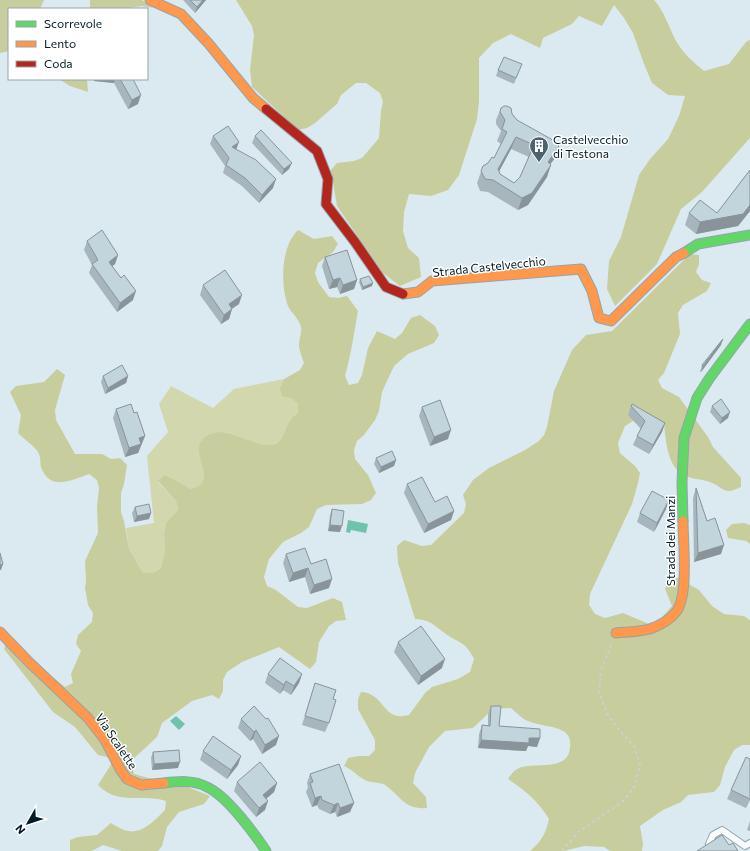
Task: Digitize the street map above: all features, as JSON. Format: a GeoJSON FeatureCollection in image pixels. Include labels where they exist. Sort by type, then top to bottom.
{"type":"FeatureCollection","features":[{"type":"Feature","properties":{"kind":"street","name":"Strada Castelvecchio"},"geometry":{"type":"LineString","coordinates":[[150,0],[180,14],[209,44],[252,98],[317,151],[328,179],[326,204],[355,242],[386,287],[402,294],[418,292],[432,281],[580,269],[592,291],[599,318],[611,321],[676,257],[698,244],[750,235]]}},
{"type":"Feature","properties":{"kind":"street","name":"Strada dei Manzi"},"geometry":{"type":"LineString","coordinates":[[616,633],[649,629],[661,624],[676,612],[683,590],[684,563],[682,482],[684,438],[697,398],[709,379],[750,324]]}},
{"type":"Feature","properties":{"kind":"street","name":"Via Scalette"},"geometry":{"type":"LineString","coordinates":[[0,632],[30,663],[88,718],[105,740],[120,769],[128,779],[141,785],[180,781],[196,783],[208,787],[229,805],[255,835],[266,851]]}},
{"type":"Feature","properties":{"kind":"lane"},"geometry":{"type":"LineString","coordinates":[[709,844],[713,835],[722,830],[745,846],[750,844]]}},
{"type":"Feature","properties":{"kind":"path"},"geometry":{"type":"LineString","coordinates":[[562,851],[578,832],[622,802],[635,786],[640,764],[634,746],[607,714],[599,691],[601,670],[616,633]]}},
{"type":"Feature","properties":{"kind":"shaded area"},"geometry":{"type":"Polygon","coordinates":[[[0,0],[44,0],[40,8],[8,8],[8,51],[0,53],[0,0]]]}},
{"type":"Feature","properties":{"kind":"shaded area"},"geometry":{"type":"Polygon","coordinates":[[[90,0],[142,0],[153,8],[142,6],[129,8],[90,8],[90,0]]]}},
{"type":"Feature","properties":{"kind":"shaded area"},"geometry":{"type":"Polygon","coordinates":[[[236,0],[654,0],[664,14],[676,41],[688,57],[704,71],[729,64],[746,42],[750,40],[750,138],[702,192],[681,209],[657,264],[615,306],[607,289],[609,261],[621,237],[639,175],[650,159],[668,139],[679,116],[685,96],[668,95],[652,83],[633,33],[614,5],[602,26],[579,16],[572,24],[543,38],[540,48],[511,34],[493,43],[479,58],[479,101],[477,119],[459,175],[448,190],[431,196],[409,194],[404,212],[403,231],[408,248],[419,258],[421,277],[400,286],[383,273],[337,206],[331,170],[337,163],[354,161],[362,158],[379,138],[383,102],[380,93],[366,83],[356,83],[341,95],[337,104],[315,123],[307,128],[298,130],[252,87],[250,70],[254,35],[252,26],[236,0]]]}},
{"type":"Feature","properties":{"kind":"shaded area"},"geometry":{"type":"Polygon","coordinates":[[[61,80],[87,80],[88,92],[70,86],[61,80]]]}},
{"type":"Feature","properties":{"kind":"shaded area"},"geometry":{"type":"Polygon","coordinates":[[[298,230],[314,239],[332,236],[338,244],[333,252],[318,263],[315,273],[318,282],[329,297],[338,298],[347,296],[358,311],[345,376],[349,385],[358,383],[362,375],[368,348],[377,331],[395,339],[402,333],[411,318],[420,315],[435,326],[439,335],[434,343],[408,354],[394,366],[382,392],[379,411],[375,420],[364,435],[357,441],[354,450],[355,459],[368,475],[376,493],[371,500],[362,504],[326,505],[317,509],[309,527],[283,542],[269,559],[264,577],[267,586],[276,590],[298,607],[307,608],[333,598],[342,602],[346,620],[336,621],[329,626],[319,642],[316,662],[310,669],[279,647],[242,662],[227,672],[223,680],[223,691],[219,699],[212,695],[192,701],[162,723],[157,737],[131,761],[134,774],[185,786],[210,796],[204,804],[179,812],[167,827],[162,846],[158,851],[122,851],[103,845],[92,851],[70,851],[70,840],[78,837],[97,835],[111,823],[128,831],[144,828],[165,810],[166,801],[148,798],[122,797],[106,791],[98,785],[112,763],[107,757],[98,755],[75,727],[53,712],[4,649],[7,641],[65,687],[73,683],[71,674],[81,651],[76,644],[78,635],[92,622],[93,613],[88,605],[85,588],[85,561],[98,533],[97,506],[99,488],[97,480],[89,474],[69,481],[56,482],[45,475],[41,467],[38,452],[18,433],[21,415],[10,392],[16,386],[44,382],[57,369],[65,375],[55,410],[56,420],[75,454],[102,454],[111,459],[120,458],[127,465],[121,493],[121,512],[129,549],[143,573],[153,573],[161,568],[165,551],[164,533],[166,523],[178,510],[176,501],[158,481],[165,475],[191,489],[198,486],[203,479],[204,473],[199,448],[201,442],[206,436],[214,432],[223,432],[261,444],[270,445],[280,441],[289,422],[298,413],[298,404],[291,398],[282,396],[280,388],[284,379],[300,370],[304,363],[299,347],[301,327],[299,321],[288,306],[285,297],[283,277],[285,255],[292,237],[298,230]]]}},
{"type":"Feature","properties":{"kind":"shaded area"},"geometry":{"type":"Polygon","coordinates":[[[690,254],[699,255],[699,264],[696,272],[702,280],[711,283],[707,291],[683,305],[678,313],[680,334],[664,373],[658,380],[662,388],[679,397],[708,437],[713,447],[741,478],[741,487],[735,490],[727,491],[715,484],[683,475],[678,471],[670,459],[664,424],[642,418],[625,426],[618,443],[620,453],[635,466],[640,473],[638,483],[632,504],[590,594],[589,605],[595,614],[605,618],[623,613],[654,626],[672,606],[665,589],[669,580],[678,578],[699,590],[712,606],[724,614],[744,616],[750,620],[750,745],[742,745],[734,750],[725,767],[720,785],[714,792],[688,795],[681,802],[663,810],[640,826],[643,843],[642,851],[610,851],[604,847],[584,846],[564,851],[530,851],[542,837],[549,819],[531,796],[508,779],[517,769],[522,767],[558,763],[564,760],[568,755],[570,742],[565,732],[532,723],[521,717],[511,708],[493,709],[473,728],[445,731],[429,747],[415,773],[413,783],[426,797],[427,808],[419,808],[408,805],[385,785],[367,781],[344,766],[348,758],[369,756],[375,750],[375,740],[358,709],[358,699],[361,692],[365,692],[375,697],[387,710],[395,715],[409,715],[425,693],[432,687],[458,679],[470,672],[474,659],[465,646],[428,622],[415,619],[398,563],[397,546],[404,540],[422,546],[431,545],[464,513],[466,504],[463,495],[473,480],[489,468],[525,450],[539,441],[544,435],[547,427],[554,391],[572,350],[586,335],[612,331],[690,254]]]}},
{"type":"Feature","properties":{"kind":"shaded area"},"geometry":{"type":"Polygon","coordinates":[[[284,379],[280,388],[298,404],[298,413],[291,418],[280,441],[270,445],[261,444],[232,434],[214,432],[206,436],[201,442],[199,448],[204,473],[200,485],[191,489],[165,476],[158,482],[176,501],[178,510],[166,524],[164,533],[165,551],[161,568],[153,573],[143,573],[129,549],[126,528],[154,523],[147,456],[168,432],[159,404],[171,386],[213,408],[234,389],[284,379]]]}},
{"type":"Feature","properties":{"kind":"shaded area"},"geometry":{"type":"Polygon","coordinates":[[[348,520],[368,524],[366,533],[351,530],[350,533],[346,532],[348,520]]]}},
{"type":"Feature","properties":{"kind":"shaded area"},"geometry":{"type":"Polygon","coordinates":[[[744,523],[750,525],[750,544],[746,541],[728,538],[726,530],[732,524],[744,523]]]}},
{"type":"Feature","properties":{"kind":"shaded area"},"geometry":{"type":"Polygon","coordinates":[[[176,716],[185,724],[179,730],[170,721],[176,716]]]}},
{"type":"Feature","properties":{"kind":"building"},"geometry":{"type":"Polygon","coordinates":[[[190,0],[203,0],[197,7],[190,0]]]}},
{"type":"Feature","properties":{"kind":"building"},"geometry":{"type":"Polygon","coordinates":[[[504,57],[522,64],[516,78],[498,70],[504,57]]]}},
{"type":"Feature","properties":{"kind":"building"},"geometry":{"type":"Polygon","coordinates":[[[121,80],[134,80],[141,95],[132,100],[121,80]]]}},
{"type":"Feature","properties":{"kind":"building"},"geometry":{"type":"Polygon","coordinates":[[[507,106],[511,108],[512,114],[517,120],[551,139],[559,146],[548,162],[551,165],[532,193],[522,198],[493,180],[485,179],[481,171],[483,166],[488,163],[492,157],[494,158],[507,132],[502,129],[505,120],[500,112],[501,108],[507,106]],[[516,137],[498,169],[500,174],[514,183],[520,177],[534,145],[516,137]]]}},
{"type":"Feature","properties":{"kind":"building"},"geometry":{"type":"Polygon","coordinates":[[[228,126],[239,142],[232,147],[256,160],[276,179],[262,195],[245,178],[226,165],[229,158],[213,136],[228,126]]]}},
{"type":"Feature","properties":{"kind":"building"},"geometry":{"type":"Polygon","coordinates":[[[261,130],[292,163],[284,169],[255,136],[261,130]]]}},
{"type":"Feature","properties":{"kind":"building"},"geometry":{"type":"Polygon","coordinates":[[[750,170],[750,205],[743,214],[700,222],[689,213],[700,200],[717,213],[750,170]]]}},
{"type":"Feature","properties":{"kind":"building"},"geometry":{"type":"Polygon","coordinates":[[[102,230],[118,255],[109,262],[121,278],[124,275],[136,291],[120,303],[92,264],[98,260],[87,241],[102,230]]]}},
{"type":"Feature","properties":{"kind":"building"},"geometry":{"type":"Polygon","coordinates":[[[347,250],[357,280],[343,285],[340,278],[333,280],[325,257],[347,250]]]}},
{"type":"Feature","properties":{"kind":"building"},"geometry":{"type":"Polygon","coordinates":[[[225,270],[242,295],[229,304],[232,309],[224,315],[203,285],[225,270]]]}},
{"type":"Feature","properties":{"kind":"building"},"geometry":{"type":"Polygon","coordinates":[[[369,276],[373,283],[363,287],[360,279],[369,276]]]}},
{"type":"Feature","properties":{"kind":"building"},"geometry":{"type":"Polygon","coordinates":[[[723,339],[703,366],[702,365],[723,339]]]}},
{"type":"Feature","properties":{"kind":"building"},"geometry":{"type":"Polygon","coordinates":[[[122,365],[128,376],[108,388],[103,376],[122,365]]]}},
{"type":"Feature","properties":{"kind":"building"},"geometry":{"type":"Polygon","coordinates":[[[721,399],[730,412],[722,418],[712,406],[721,399]]]}},
{"type":"Feature","properties":{"kind":"building"},"geometry":{"type":"Polygon","coordinates":[[[440,400],[451,430],[434,437],[422,407],[440,400]]]}},
{"type":"Feature","properties":{"kind":"building"},"geometry":{"type":"Polygon","coordinates":[[[131,404],[134,413],[137,412],[145,436],[139,438],[141,444],[129,448],[116,409],[131,404]]]}},
{"type":"Feature","properties":{"kind":"building"},"geometry":{"type":"Polygon","coordinates":[[[632,404],[665,423],[653,445],[637,436],[645,421],[631,406],[632,404]]]}},
{"type":"Feature","properties":{"kind":"building"},"geometry":{"type":"Polygon","coordinates":[[[392,451],[396,460],[381,467],[376,458],[392,451]]]}},
{"type":"Feature","properties":{"kind":"building"},"geometry":{"type":"Polygon","coordinates":[[[422,477],[435,502],[447,496],[454,511],[428,524],[407,484],[422,477]]]}},
{"type":"Feature","properties":{"kind":"building"},"geometry":{"type":"Polygon","coordinates":[[[696,488],[707,521],[715,518],[724,545],[698,553],[696,488]]]}},
{"type":"Feature","properties":{"kind":"building"},"geometry":{"type":"Polygon","coordinates":[[[652,491],[669,500],[657,523],[640,513],[652,491]]]}},
{"type":"Feature","properties":{"kind":"building"},"geometry":{"type":"Polygon","coordinates":[[[149,504],[151,513],[137,516],[135,507],[149,504]]]}},
{"type":"Feature","properties":{"kind":"building"},"geometry":{"type":"Polygon","coordinates":[[[332,509],[344,511],[342,526],[330,525],[332,509]]]}},
{"type":"Feature","properties":{"kind":"building"},"geometry":{"type":"Polygon","coordinates":[[[305,548],[311,564],[326,559],[332,579],[314,585],[308,568],[293,573],[286,554],[305,548]]]}},
{"type":"Feature","properties":{"kind":"building"},"geometry":{"type":"Polygon","coordinates":[[[0,553],[3,564],[0,565],[0,553]]]}},
{"type":"Feature","properties":{"kind":"building"},"geometry":{"type":"Polygon","coordinates":[[[421,626],[445,659],[421,676],[398,642],[421,626]]]}},
{"type":"Feature","properties":{"kind":"building"},"geometry":{"type":"Polygon","coordinates":[[[280,658],[302,674],[294,686],[286,681],[284,685],[268,674],[280,658]]]}},
{"type":"Feature","properties":{"kind":"building"},"geometry":{"type":"Polygon","coordinates":[[[315,683],[336,690],[333,699],[336,700],[329,723],[305,716],[315,683]]]}},
{"type":"Feature","properties":{"kind":"building"},"geometry":{"type":"Polygon","coordinates":[[[254,706],[266,719],[268,718],[279,736],[265,745],[256,730],[254,732],[241,719],[254,706]]]}},
{"type":"Feature","properties":{"kind":"building"},"geometry":{"type":"Polygon","coordinates":[[[491,706],[501,706],[499,726],[540,729],[540,738],[529,738],[529,743],[481,740],[482,725],[490,726],[491,706]]]}},
{"type":"Feature","properties":{"kind":"building"},"geometry":{"type":"Polygon","coordinates":[[[213,736],[241,756],[231,770],[203,751],[213,736]]]}},
{"type":"Feature","properties":{"kind":"building"},"geometry":{"type":"Polygon","coordinates":[[[179,750],[180,762],[154,764],[153,752],[179,750]]]}},
{"type":"Feature","properties":{"kind":"building"},"geometry":{"type":"Polygon","coordinates":[[[746,757],[750,759],[750,799],[731,790],[746,757]]]}},
{"type":"Feature","properties":{"kind":"building"},"geometry":{"type":"Polygon","coordinates":[[[260,762],[277,783],[263,795],[268,801],[259,808],[237,782],[260,762]]]}},
{"type":"Feature","properties":{"kind":"building"},"geometry":{"type":"Polygon","coordinates":[[[339,764],[354,803],[340,808],[338,803],[334,805],[322,800],[321,796],[315,798],[310,783],[313,782],[310,774],[339,764]]]}},
{"type":"Feature","properties":{"kind":"building"},"geometry":{"type":"Polygon","coordinates":[[[722,835],[729,845],[733,843],[738,851],[697,851],[722,835]]]}},
{"type":"Feature","properties":{"kind":"traffic: fast"},"geometry":{"type":"LineString","coordinates":[[684,253],[698,244],[750,235]]}},
{"type":"Feature","properties":{"kind":"traffic: fast"},"geometry":{"type":"LineString","coordinates":[[683,521],[682,482],[684,438],[697,398],[709,379],[750,324]]}},
{"type":"Feature","properties":{"kind":"traffic: fast"},"geometry":{"type":"LineString","coordinates":[[164,783],[192,782],[207,787],[215,792],[223,798],[240,816],[266,851]]}},
{"type":"Feature","properties":{"kind":"traffic: slow"},"geometry":{"type":"LineString","coordinates":[[150,0],[181,14],[209,44],[253,98],[266,109]]}},
{"type":"Feature","properties":{"kind":"traffic: slow"},"geometry":{"type":"LineString","coordinates":[[403,294],[418,292],[432,281],[581,269],[592,291],[599,318],[611,321],[676,257],[684,253]]}},
{"type":"Feature","properties":{"kind":"traffic: slow"},"geometry":{"type":"LineString","coordinates":[[616,633],[650,629],[667,620],[676,612],[683,594],[684,582],[683,521]]}},
{"type":"Feature","properties":{"kind":"traffic: slow"},"geometry":{"type":"LineString","coordinates":[[0,632],[30,663],[88,718],[105,740],[127,779],[141,785],[164,783]]}},
{"type":"Feature","properties":{"kind":"traffic: jam"},"geometry":{"type":"LineString","coordinates":[[266,109],[317,151],[328,179],[326,204],[355,242],[386,287],[403,294]]}},
{"type":"Feature","properties":{"kind":"place","name":"Castelvecchio di Testona"},"geometry":{"type":"Point","coordinates":[539,163]}}]}
